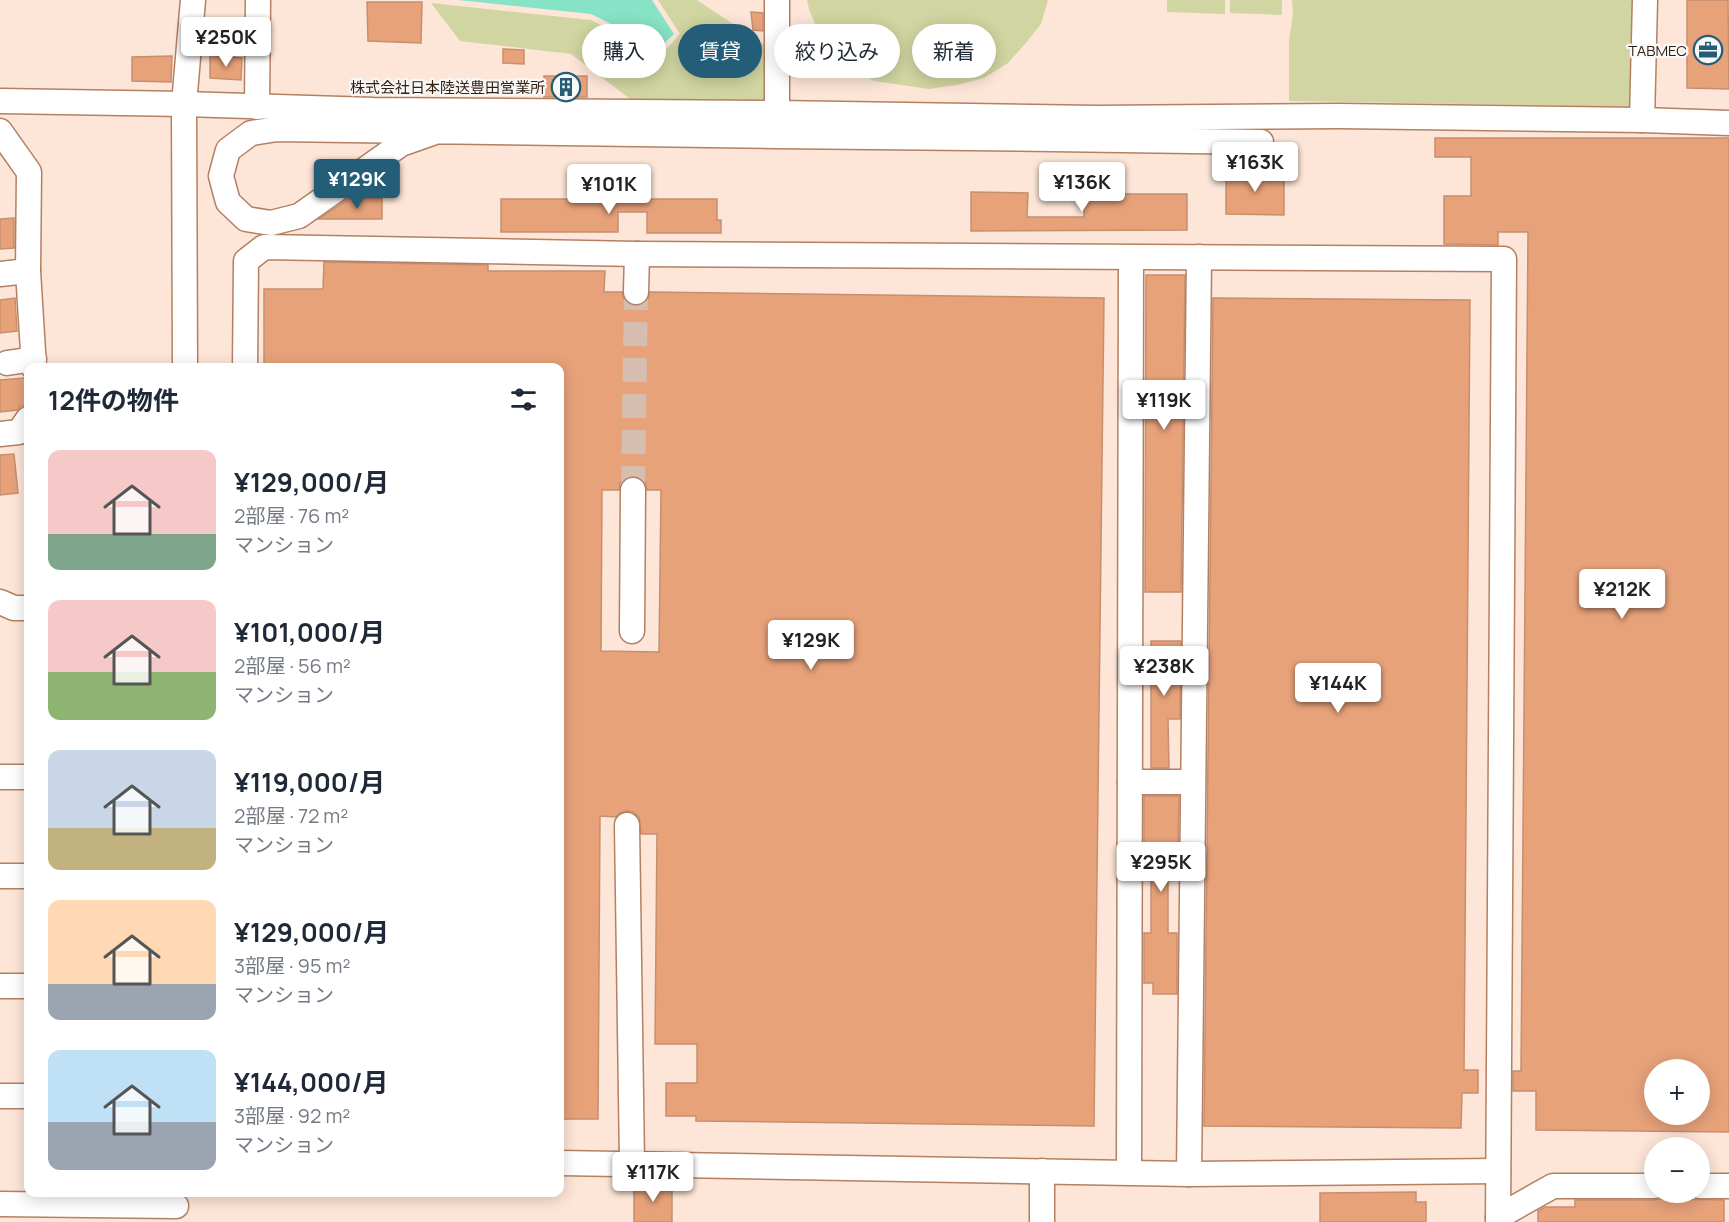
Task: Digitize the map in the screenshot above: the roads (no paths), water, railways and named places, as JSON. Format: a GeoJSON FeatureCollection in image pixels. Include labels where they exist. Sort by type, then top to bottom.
{"type":"FeatureCollection","features":[{"type":"Feature","properties":{"kind":"street"},"geometry":{"type":"LineString","coordinates":[[185,363],[184,104],[193,0]]}},
{"type":"Feature","properties":{"kind":"street"},"geometry":{"type":"LineString","coordinates":[[257,107],[258,0]]}},
{"type":"Feature","properties":{"kind":"street"},"geometry":{"type":"LineString","coordinates":[[777,0],[777,113]]}},
{"type":"Feature","properties":{"kind":"street"},"geometry":{"type":"LineString","coordinates":[[1642,120],[1645,0]]}},
{"type":"Feature","properties":{"kind":"street"},"geometry":{"type":"LineString","coordinates":[[0,101],[384,110],[1096,118],[1339,116],[1729,123]]}},
{"type":"Feature","properties":{"kind":"street"},"geometry":{"type":"LineString","coordinates":[[438,131],[401,144],[299,216],[271,223],[246,219],[228,202],[221,176],[228,150],[251,133],[276,129],[438,131],[1261,142]]}},
{"type":"Feature","properties":{"kind":"street"},"geometry":{"type":"LineString","coordinates":[[0,132],[29,172],[28,271],[34,363],[7,363]]}},
{"type":"Feature","properties":{"kind":"street"},"geometry":{"type":"LineString","coordinates":[[245,363],[246,261],[264,247],[637,254],[1504,259],[1498,1220]]}},
{"type":"Feature","properties":{"kind":"street"},"geometry":{"type":"LineString","coordinates":[[636,292],[637,254]]}},
{"type":"Feature","properties":{"kind":"street"},"geometry":{"type":"LineString","coordinates":[[1189,1174],[1198,257]]}},
{"type":"Feature","properties":{"kind":"street"},"geometry":{"type":"LineString","coordinates":[[1129,1172],[1131,258]]}},
{"type":"Feature","properties":{"kind":"street"},"geometry":{"type":"LineString","coordinates":[[0,274],[28,271]]}},
{"type":"Feature","properties":{"kind":"street"},"geometry":{"type":"LineString","coordinates":[[0,434],[19,432],[24,424]]}},
{"type":"Feature","properties":{"kind":"street"},"geometry":{"type":"LineString","coordinates":[[632,631],[633,490]]}},
{"type":"Feature","properties":{"kind":"street"},"geometry":{"type":"LineString","coordinates":[[0,602],[14,608],[24,608]]}},
{"type":"Feature","properties":{"kind":"street"},"geometry":{"type":"LineString","coordinates":[[0,777],[24,777]]}},
{"type":"Feature","properties":{"kind":"street"},"geometry":{"type":"LineString","coordinates":[[1130,782],[1193,782]]}},
{"type":"Feature","properties":{"kind":"street"},"geometry":{"type":"LineString","coordinates":[[627,825],[632,1164]]}},
{"type":"Feature","properties":{"kind":"street"},"geometry":{"type":"LineString","coordinates":[[0,876],[24,876]]}},
{"type":"Feature","properties":{"kind":"street"},"geometry":{"type":"LineString","coordinates":[[0,986],[24,986]]}},
{"type":"Feature","properties":{"kind":"street"},"geometry":{"type":"LineString","coordinates":[[0,1095],[24,1096]]}},
{"type":"Feature","properties":{"kind":"street"},"geometry":{"type":"LineString","coordinates":[[564,1163],[1189,1174],[1498,1171]]}},
{"type":"Feature","properties":{"kind":"street"},"geometry":{"type":"LineString","coordinates":[[1042,1171],[1042,1222]]}},
{"type":"Feature","properties":{"kind":"street"},"geometry":{"type":"LineString","coordinates":[[1498,1220],[1553,1186],[1644,1186]]}},
{"type":"Feature","properties":{"kind":"street"},"geometry":{"type":"LineString","coordinates":[[1710,1186],[1729,1186]]}},
{"type":"Feature","properties":{"kind":"street"},"geometry":{"type":"LineString","coordinates":[[0,1204],[176,1207]]}},
{"type":"Feature","properties":{"kind":"tunnel"},"geometry":{"type":"LineString","coordinates":[[633,490],[636,292]]}},
{"type":"Feature","properties":{"kind":"place","name":"TABMEC"},"geometry":{"type":"Point","coordinates":[1708,50]}},
{"type":"Feature","properties":{"kind":"place","name":"株式会社日本陸送豊田営業所"},"geometry":{"type":"Point","coordinates":[566,87]}}]}
